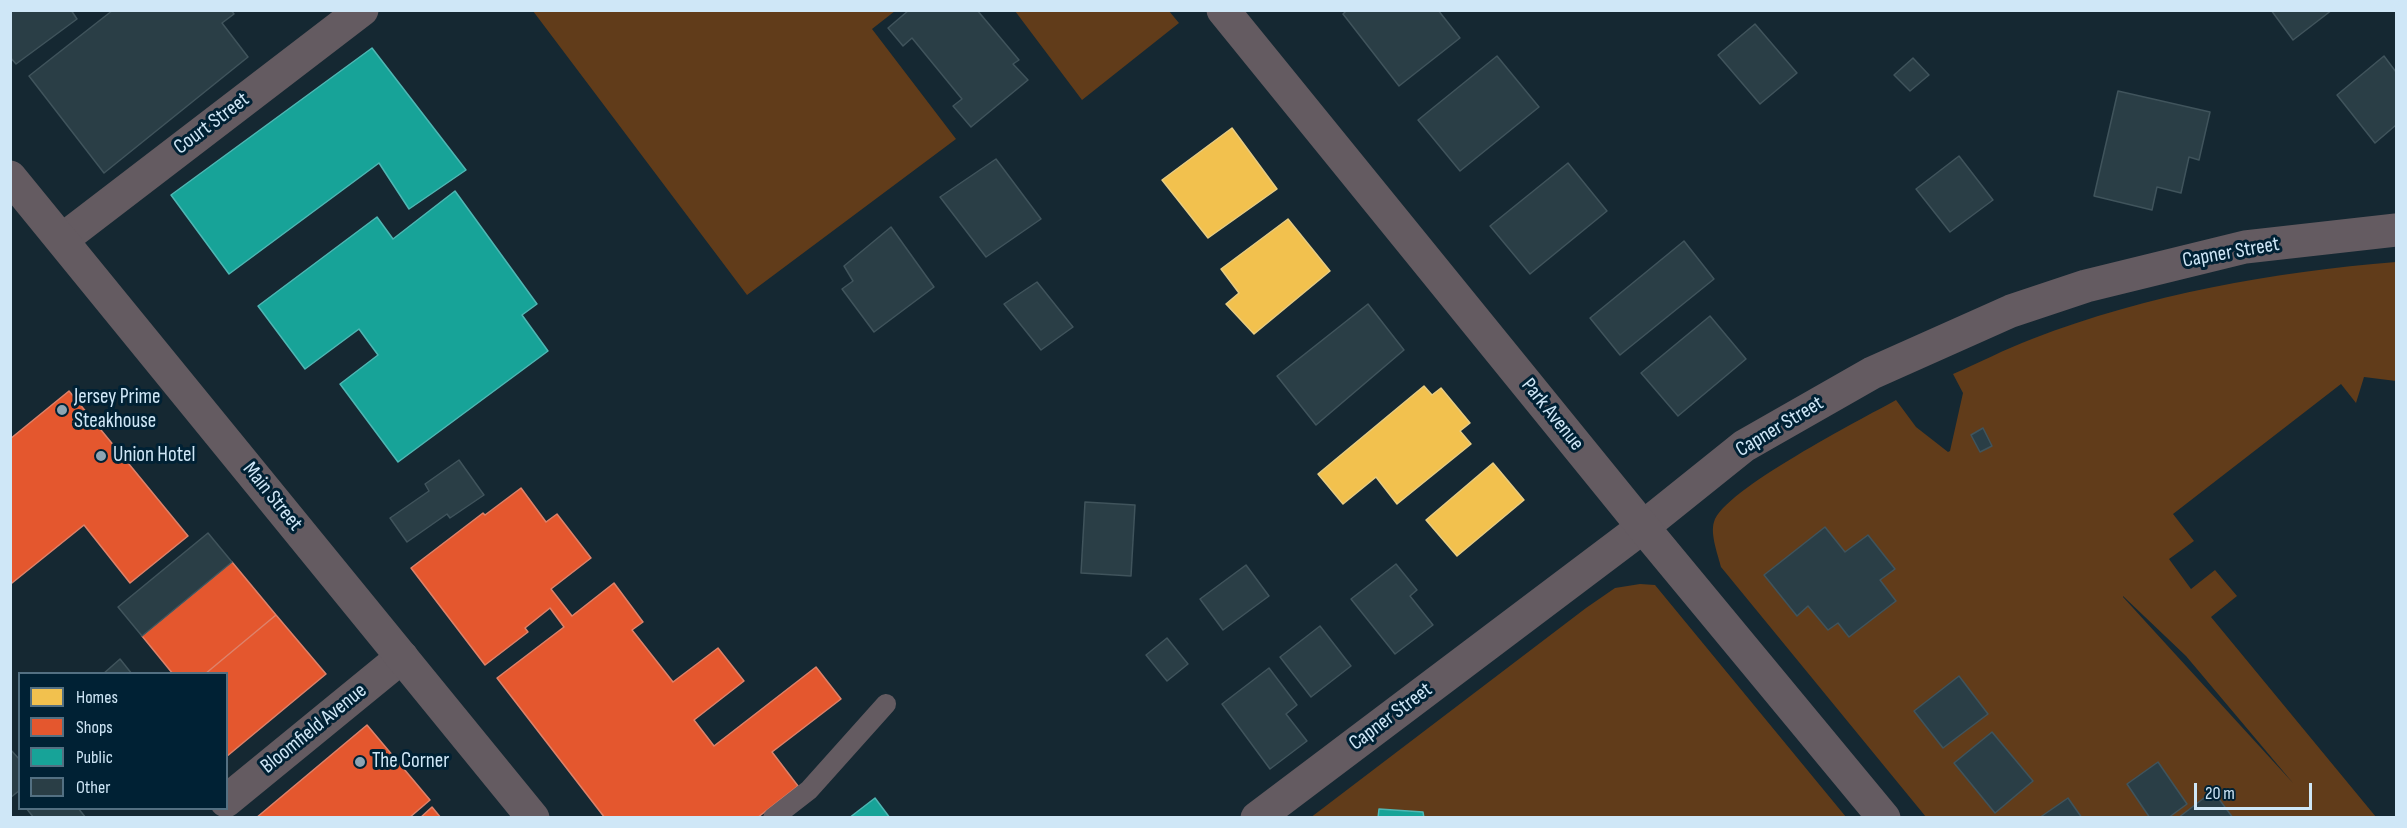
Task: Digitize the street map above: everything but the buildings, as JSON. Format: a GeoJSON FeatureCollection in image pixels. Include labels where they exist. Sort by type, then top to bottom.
{"type":"FeatureCollection","features":[{"type":"Feature","properties":{"kind":"street","name":"Court Street"},"geometry":{"type":"LineString","coordinates":[[63,239],[362,10]]}},
{"type":"Feature","properties":{"kind":"street","name":"Park Avenue"},"geometry":{"type":"LineString","coordinates":[[1223,10],[1643,527],[1884,818]]}},
{"type":"Feature","properties":{"kind":"street","name":"Main Street"},"geometry":{"type":"LineString","coordinates":[[10,177],[63,239],[533,818]]}},
{"type":"Feature","properties":{"kind":"street","name":"Capner Street"},"geometry":{"type":"LineString","coordinates":[[1257,818],[1643,527],[1744,446],[1872,373],[2011,312],[2086,286],[2245,247],[2397,230]]}},
{"type":"Feature","properties":{"kind":"street","name":"Bloomfield Avenue"},"geometry":{"type":"LineString","coordinates":[[228,799],[402,657]]}},
{"type":"Feature","properties":{"kind":"lane"},"geometry":{"type":"LineString","coordinates":[[773,818],[809,790],[886,704]]}},
{"type":"Feature","properties":{"kind":"shaded area"},"geometry":{"type":"Polygon","coordinates":[[[533,11],[895,11],[872,29],[956,139],[747,295],[533,11]]]}},
{"type":"Feature","properties":{"kind":"shaded area"},"geometry":{"type":"Polygon","coordinates":[[[1015,11],[1169,11],[1179,23],[1082,100],[1015,11]]]}},
{"type":"Feature","properties":{"kind":"shaded area"},"geometry":{"type":"Polygon","coordinates":[[[2396,262],[2396,381],[2364,377],[2356,403],[2341,384],[2173,514],[2194,541],[2169,559],[2191,589],[2215,570],[2237,596],[2211,617],[2376,817],[1926,817],[1721,567],[1713,527],[1723,508],[1767,474],[1896,400],[1916,427],[1948,452],[1963,393],[1953,374],[2032,339],[2121,309],[2211,287],[2350,266],[2396,262]],[[2123,596],[2293,783],[2186,656],[2123,596]]]}},
{"type":"Feature","properties":{"kind":"shaded area"},"geometry":{"type":"Polygon","coordinates":[[[1640,584],[1655,585],[1846,817],[1310,818],[1586,608],[1615,588],[1640,584]]]}},
{"type":"Feature","properties":{"kind":"place","name":"Jersey Prime Steakhouse"},"geometry":{"type":"Point","coordinates":[62,410]}},
{"type":"Feature","properties":{"kind":"place","name":"Union Hotel"},"geometry":{"type":"Point","coordinates":[101,456]}},
{"type":"Feature","properties":{"kind":"place","name":"The Corner"},"geometry":{"type":"Point","coordinates":[360,762]}}]}
